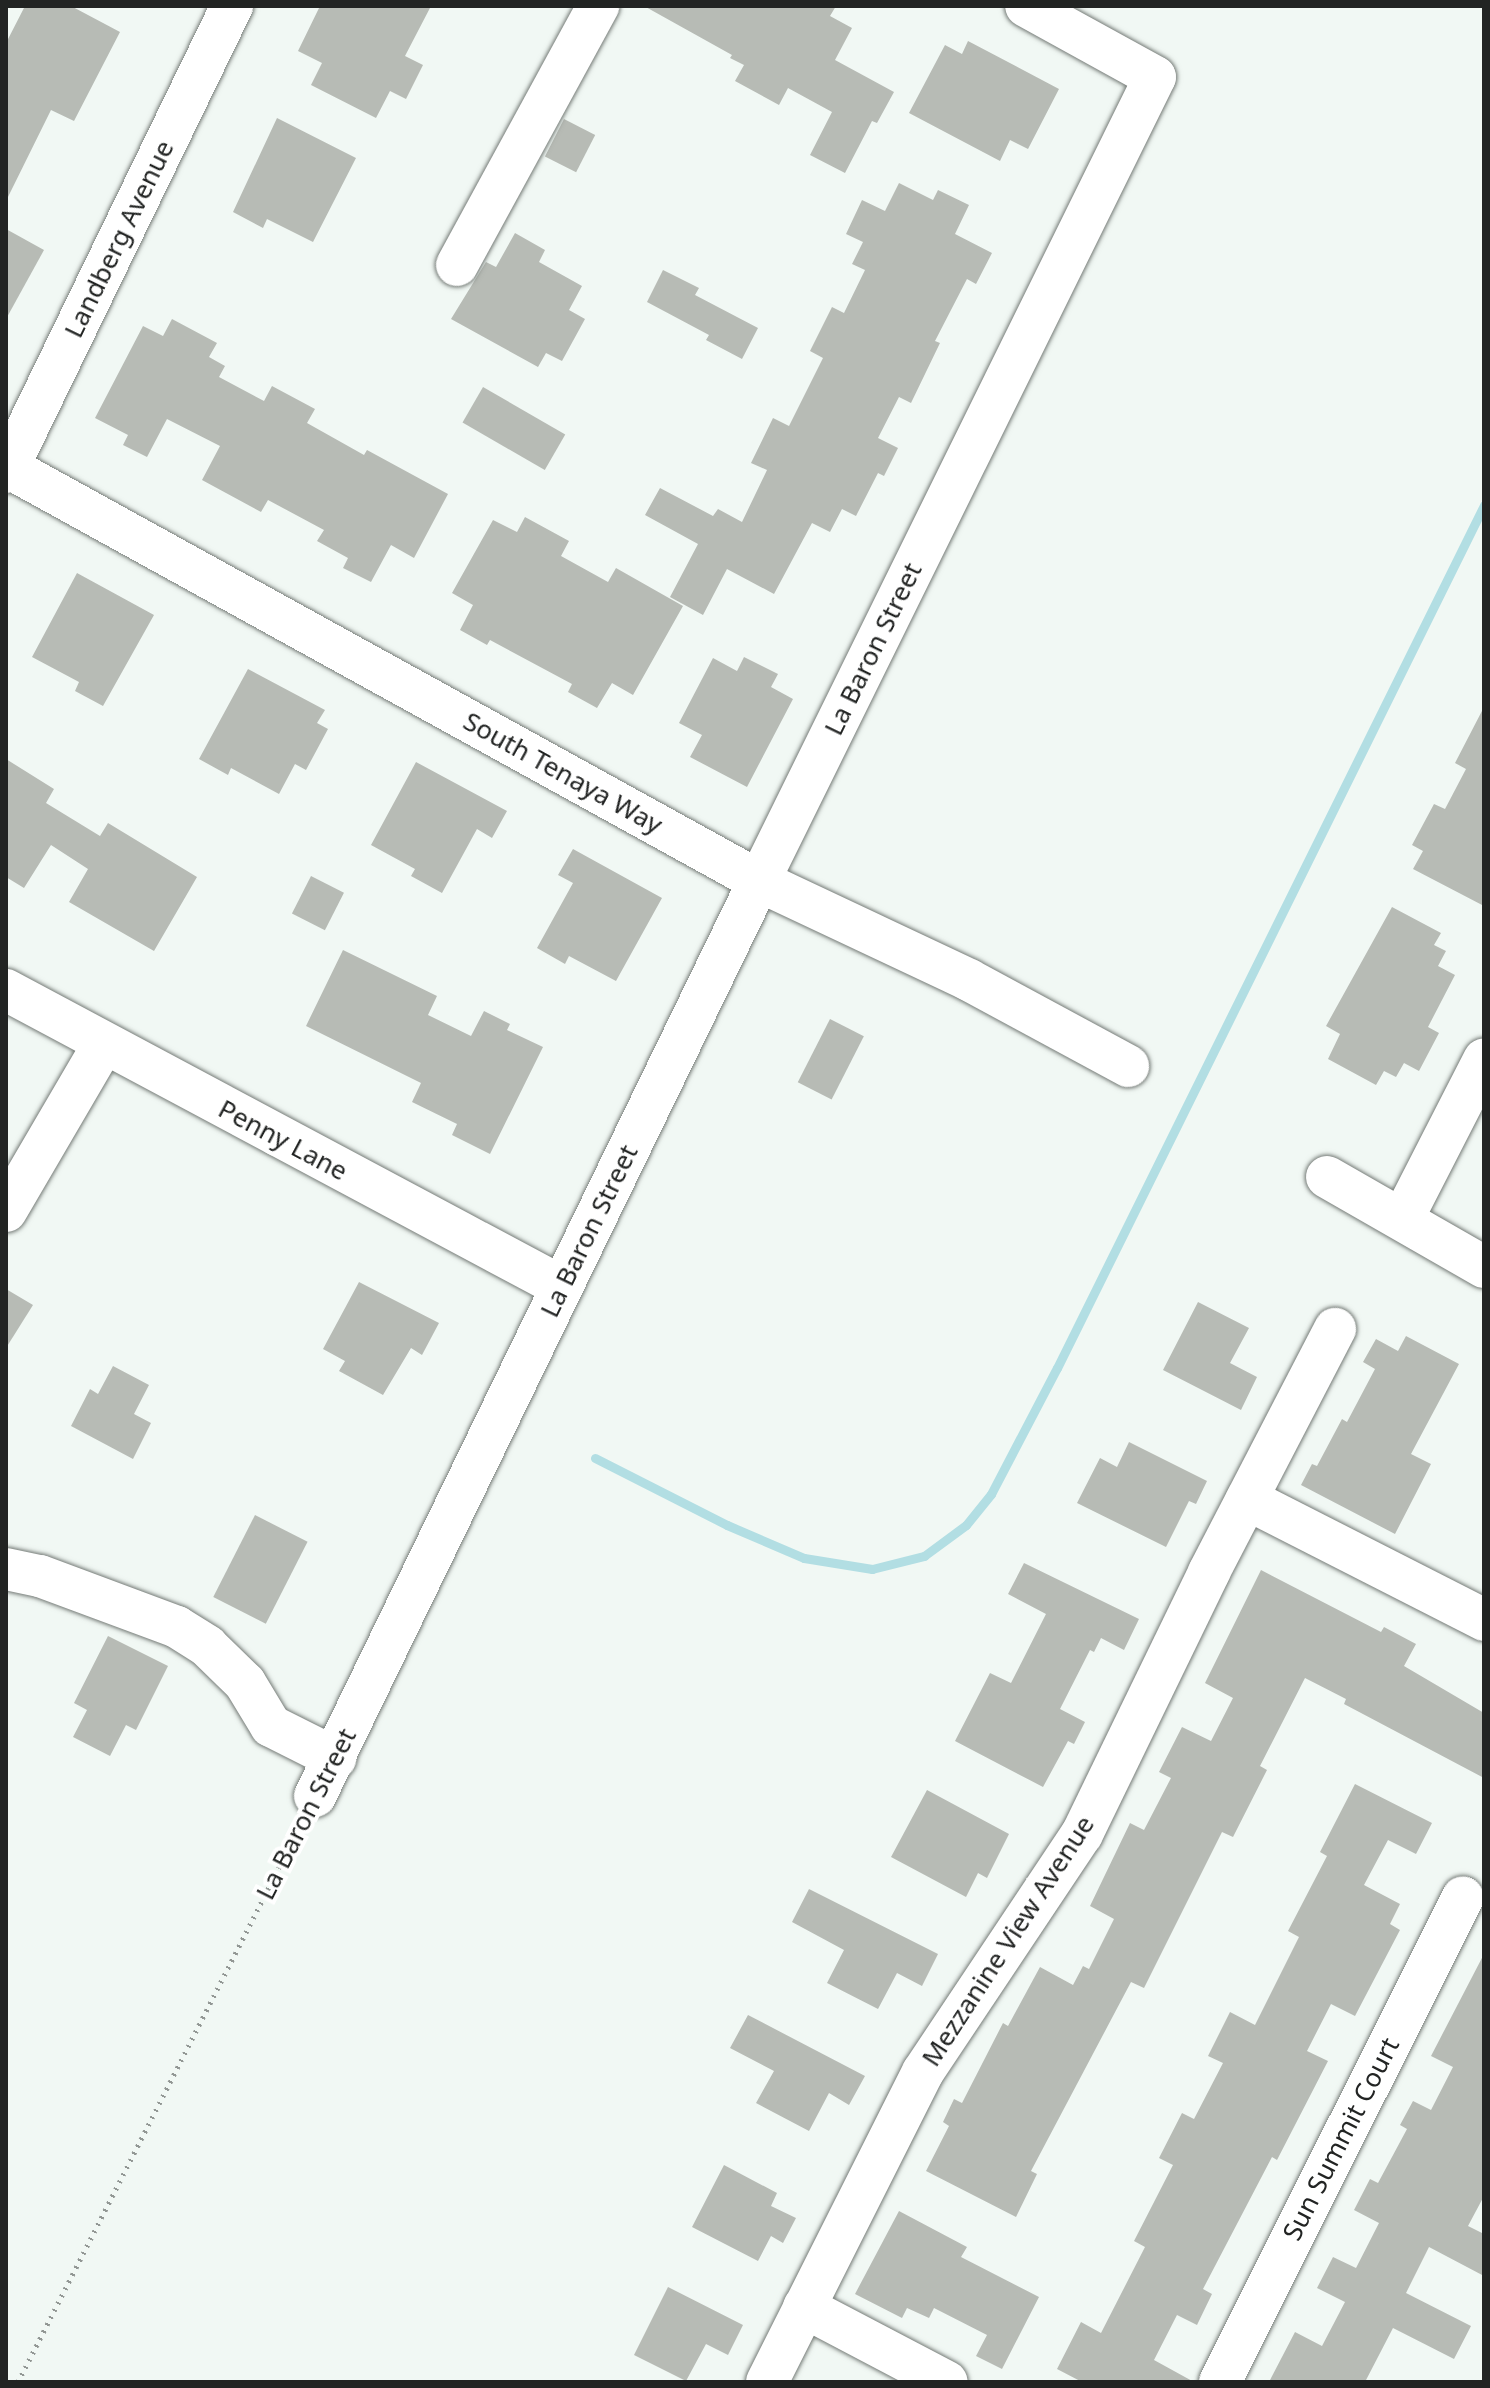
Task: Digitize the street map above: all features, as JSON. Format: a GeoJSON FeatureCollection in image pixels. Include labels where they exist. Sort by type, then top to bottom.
{"type":"FeatureCollection","features":[{"type":"Feature","properties":{"kind":"street","name":"Landberg Avenue"},"geometry":{"type":"LineString","coordinates":[[7,468],[232,6]]}},
{"type":"Feature","properties":{"kind":"street"},"geometry":{"type":"LineString","coordinates":[[457,265],[598,6]]}},
{"type":"Feature","properties":{"kind":"street","name":"La Baron Street"},"geometry":{"type":"LineString","coordinates":[[315,1796],[759,881],[1155,77],[1026,6]]}},
{"type":"Feature","properties":{"kind":"street","name":"South Tenaya Way"},"geometry":{"type":"LineString","coordinates":[[7,468],[759,881],[969,980],[1128,1066]]}},
{"type":"Feature","properties":{"kind":"street","name":"Penny Lane"},"geometry":{"type":"LineString","coordinates":[[6,990],[562,1287]]}},
{"type":"Feature","properties":{"kind":"street"},"geometry":{"type":"LineString","coordinates":[[6,1211],[104,1043]]}},
{"type":"Feature","properties":{"kind":"street"},"geometry":{"type":"LineString","coordinates":[[1403,1218],[1484,1060]]}},
{"type":"Feature","properties":{"kind":"street"},"geometry":{"type":"LineString","coordinates":[[1327,1177],[1484,1267]]}},
{"type":"Feature","properties":{"kind":"street","name":"Mezzanine View Avenue"},"geometry":{"type":"LineString","coordinates":[[767,2382],[923,2072],[1082,1834],[1247,1499],[1335,1329]]}},
{"type":"Feature","properties":{"kind":"street"},"geometry":{"type":"LineString","coordinates":[[1247,1499],[1484,1620]]}},
{"type":"Feature","properties":{"kind":"street"},"geometry":{"type":"LineString","coordinates":[[6,1569],[40,1576],[177,1627],[207,1646],[245,1683],[271,1726],[335,1758]]}},
{"type":"Feature","properties":{"kind":"street","name":"Sun Summit Court"},"geometry":{"type":"LineString","coordinates":[[1220,2382],[1463,1897]]}},
{"type":"Feature","properties":{"kind":"street"},"geometry":{"type":"LineString","coordinates":[[804,2307],[947,2382]]}},
{"type":"Feature","properties":{"kind":"path","name":"La Baron Street"},"geometry":{"type":"LineString","coordinates":[[18,2382],[315,1796]]}},
{"type":"Feature","properties":{"kind":"building"},"geometry":{"type":"Polygon","coordinates":[[[25,6],[71,6],[120,32],[74,121],[51,110],[6,201],[6,43],[25,6]]]}},
{"type":"Feature","properties":{"kind":"building"},"geometry":{"type":"Polygon","coordinates":[[[320,6],[431,6],[405,56],[423,65],[406,99],[390,91],[376,118],[311,85],[322,63],[298,51],[320,6]]]}},
{"type":"Feature","properties":{"kind":"building"},"geometry":{"type":"Polygon","coordinates":[[[644,6],[836,6],[830,16],[852,28],[835,60],[894,92],[877,123],[872,121],[845,173],[810,155],[832,112],[788,88],[779,105],[735,81],[744,65],[730,58],[732,55],[644,6]]]}},
{"type":"Feature","properties":{"kind":"building"},"geometry":{"type":"Polygon","coordinates":[[[968,41],[1059,89],[1028,149],[1010,140],[1000,161],[909,113],[945,45],[962,54],[968,41]]]}},
{"type":"Feature","properties":{"kind":"building"},"geometry":{"type":"Polygon","coordinates":[[[277,118],[356,158],[313,242],[267,219],[263,228],[233,212],[277,118]]]}},
{"type":"Feature","properties":{"kind":"building"},"geometry":{"type":"Polygon","coordinates":[[[564,119],[595,135],[576,172],[545,156],[564,119]]]}},
{"type":"Feature","properties":{"kind":"building"},"geometry":{"type":"Polygon","coordinates":[[[899,183],[933,200],[938,190],[969,205],[955,234],[992,253],[976,284],[967,279],[935,341],[940,343],[911,403],[899,397],[878,438],[898,448],[884,476],[878,473],[856,516],[842,509],[830,532],[812,523],[774,594],[727,569],[703,615],[670,597],[698,544],[645,515],[660,488],[713,516],[718,509],[742,522],[767,470],[751,463],[773,418],[789,426],[823,358],[810,351],[832,307],[844,313],[865,270],[852,264],[863,242],[846,234],[862,200],[885,211],[899,183]]]}},
{"type":"Feature","properties":{"kind":"building"},"geometry":{"type":"Polygon","coordinates":[[[6,229],[44,250],[6,319],[6,229]]]}},
{"type":"Feature","properties":{"kind":"building"},"geometry":{"type":"Polygon","coordinates":[[[515,233],[545,250],[539,262],[582,286],[569,310],[585,319],[562,361],[546,353],[538,367],[451,319],[486,262],[496,267],[515,233]]]}},
{"type":"Feature","properties":{"kind":"building"},"geometry":{"type":"Polygon","coordinates":[[[663,270],[699,288],[695,295],[758,328],[742,359],[706,340],[709,335],[647,302],[663,270]]]}},
{"type":"Feature","properties":{"kind":"building"},"geometry":{"type":"Polygon","coordinates":[[[172,319],[217,343],[209,357],[225,366],[219,377],[264,401],[272,386],[315,409],[307,423],[364,455],[367,450],[448,494],[414,558],[391,545],[371,582],[343,568],[348,558],[317,541],[324,530],[268,500],[261,512],[202,480],[220,446],[167,419],[147,457],[123,445],[128,435],[95,418],[143,326],[163,336],[172,319]]]}},
{"type":"Feature","properties":{"kind":"building"},"geometry":{"type":"Polygon","coordinates":[[[483,387],[565,434],[545,470],[462,423],[483,387]]]}},
{"type":"Feature","properties":{"kind":"building"},"geometry":{"type":"Polygon","coordinates":[[[525,517],[569,541],[561,556],[608,582],[616,568],[683,606],[633,695],[612,683],[597,708],[568,692],[572,684],[490,640],[487,645],[460,630],[473,605],[452,593],[493,520],[517,532],[525,517]]]}},
{"type":"Feature","properties":{"kind":"building"},"geometry":{"type":"Polygon","coordinates":[[[77,573],[154,615],[103,706],[75,691],[79,682],[32,657],[77,573]]]}},
{"type":"Feature","properties":{"kind":"building"},"geometry":{"type":"Polygon","coordinates":[[[744,657],[778,674],[771,687],[793,699],[747,787],[690,757],[702,735],[679,723],[713,658],[737,671],[744,657]]]}},
{"type":"Feature","properties":{"kind":"building"},"geometry":{"type":"Polygon","coordinates":[[[248,669],[325,710],[317,723],[328,729],[306,770],[295,764],[279,794],[231,768],[228,775],[199,759],[248,669]]]}},
{"type":"Feature","properties":{"kind":"building"},"geometry":{"type":"Polygon","coordinates":[[[1484,707],[1484,906],[1413,869],[1423,851],[1412,845],[1434,804],[1445,809],[1466,769],[1455,763],[1484,707]]]}},
{"type":"Feature","properties":{"kind":"building"},"geometry":{"type":"Polygon","coordinates":[[[6,759],[54,789],[46,803],[100,836],[108,823],[197,877],[154,951],[69,902],[88,869],[51,845],[24,888],[6,877],[6,759]]]}},
{"type":"Feature","properties":{"kind":"building"},"geometry":{"type":"Polygon","coordinates":[[[416,762],[507,811],[492,838],[477,829],[442,893],[411,876],[415,869],[371,845],[416,762]]]}},
{"type":"Feature","properties":{"kind":"building"},"geometry":{"type":"Polygon","coordinates":[[[573,849],[662,898],[616,981],[569,956],[565,964],[537,948],[573,883],[558,875],[573,849]]]}},
{"type":"Feature","properties":{"kind":"building"},"geometry":{"type":"Polygon","coordinates":[[[311,876],[344,893],[325,930],[292,913],[311,876]]]}},
{"type":"Feature","properties":{"kind":"building"},"geometry":{"type":"Polygon","coordinates":[[[1392,907],[1441,933],[1434,945],[1446,951],[1438,966],[1455,975],[1428,1027],[1439,1033],[1419,1071],[1404,1063],[1396,1077],[1384,1071],[1376,1085],[1328,1059],[1340,1034],[1326,1026],[1392,907]]]}},
{"type":"Feature","properties":{"kind":"building"},"geometry":{"type":"Polygon","coordinates":[[[343,950],[437,996],[428,1015],[471,1036],[484,1011],[510,1024],[507,1030],[543,1047],[490,1154],[452,1135],[457,1124],[412,1102],[421,1083],[306,1026],[343,950]]]}},
{"type":"Feature","properties":{"kind":"building"},"geometry":{"type":"Polygon","coordinates":[[[830,1019],[864,1036],[832,1100],[798,1082],[830,1019]]]}},
{"type":"Feature","properties":{"kind":"building"},"geometry":{"type":"Polygon","coordinates":[[[359,1282],[439,1323],[422,1355],[411,1348],[383,1395],[339,1371],[345,1361],[323,1349],[359,1282]]]}},
{"type":"Feature","properties":{"kind":"building"},"geometry":{"type":"Polygon","coordinates":[[[6,1289],[33,1305],[6,1348],[6,1289]]]}},
{"type":"Feature","properties":{"kind":"building"},"geometry":{"type":"Polygon","coordinates":[[[1198,1302],[1249,1328],[1230,1363],[1257,1377],[1241,1410],[1163,1370],[1198,1302]]]}},
{"type":"Feature","properties":{"kind":"building"},"geometry":{"type":"Polygon","coordinates":[[[1406,1336],[1459,1364],[1411,1454],[1431,1464],[1395,1534],[1301,1485],[1312,1464],[1317,1466],[1342,1419],[1347,1422],[1375,1369],[1363,1362],[1376,1339],[1398,1351],[1406,1336]]]}},
{"type":"Feature","properties":{"kind":"building"},"geometry":{"type":"Polygon","coordinates":[[[113,1366],[149,1385],[134,1414],[151,1423],[133,1459],[71,1426],[90,1389],[98,1394],[113,1366]]]}},
{"type":"Feature","properties":{"kind":"building"},"geometry":{"type":"Polygon","coordinates":[[[1129,1442],[1207,1481],[1196,1504],[1189,1501],[1166,1547],[1077,1503],[1100,1458],[1117,1467],[1129,1442]]]}},
{"type":"Feature","properties":{"kind":"building"},"geometry":{"type":"Polygon","coordinates":[[[255,1515],[308,1542],[266,1624],[213,1597],[255,1515]]]}},
{"type":"Feature","properties":{"kind":"building"},"geometry":{"type":"Polygon","coordinates":[[[1024,1563],[1139,1619],[1124,1650],[1101,1638],[1094,1652],[1090,1650],[1060,1709],[1085,1722],[1074,1744],[1068,1741],[1043,1787],[955,1741],[990,1673],[1011,1683],[1046,1614],[1008,1594],[1024,1563]]]}},
{"type":"Feature","properties":{"kind":"building"},"geometry":{"type":"Polygon","coordinates":[[[1261,1570],[1381,1632],[1384,1627],[1416,1644],[1404,1666],[1484,1713],[1484,1778],[1344,1704],[1346,1699],[1305,1678],[1260,1766],[1267,1770],[1233,1837],[1222,1832],[1144,1988],[1131,1982],[1031,2171],[1037,2174],[1016,2217],[926,2171],[949,2126],[943,2122],[954,2099],[962,2103],[1003,2023],[1008,2026],[1040,1967],[1073,1985],[1083,1966],[1089,1969],[1114,1919],[1090,1906],[1130,1823],[1144,1830],[1171,1778],[1159,1772],[1182,1727],[1211,1741],[1233,1698],[1205,1683],[1261,1570]]]}},
{"type":"Feature","properties":{"kind":"building"},"geometry":{"type":"Polygon","coordinates":[[[108,1636],[168,1666],[136,1730],[126,1725],[110,1756],[73,1737],[87,1710],[74,1703],[108,1636]]]}},
{"type":"Feature","properties":{"kind":"building"},"geometry":{"type":"Polygon","coordinates":[[[1355,1784],[1432,1823],[1416,1854],[1388,1840],[1364,1885],[1400,1904],[1390,1924],[1400,1930],[1355,2016],[1331,2004],[1307,2051],[1328,2061],[1277,2160],[1272,2157],[1203,2289],[1212,2294],[1197,2325],[1177,2315],[1154,2360],[1194,2382],[1082,2382],[1057,2369],[1081,2322],[1101,2333],[1145,2247],[1134,2241],[1173,2165],[1159,2158],[1182,2113],[1194,2119],[1223,2063],[1208,2056],[1230,2012],[1255,2025],[1299,1937],[1288,1931],[1327,1856],[1320,1852],[1355,1784]]]}},
{"type":"Feature","properties":{"kind":"building"},"geometry":{"type":"Polygon","coordinates":[[[927,1790],[1009,1834],[987,1878],[978,1873],[966,1897],[891,1857],[927,1790]]]}},
{"type":"Feature","properties":{"kind":"building"},"geometry":{"type":"Polygon","coordinates":[[[809,1889],[938,1954],[922,1986],[897,1973],[878,2009],[827,1983],[844,1950],[792,1922],[809,1889]]]}},
{"type":"Feature","properties":{"kind":"building"},"geometry":{"type":"Polygon","coordinates":[[[1484,1954],[1484,2196],[1468,2226],[1484,2234],[1484,2276],[1429,2247],[1406,2293],[1471,2326],[1454,2359],[1393,2328],[1365,2382],[1269,2382],[1295,2332],[1322,2346],[1345,2302],[1317,2288],[1333,2257],[1356,2268],[1379,2223],[1354,2210],[1370,2179],[1378,2183],[1407,2129],[1400,2125],[1413,2101],[1431,2110],[1453,2067],[1431,2056],[1484,1954]]]}},
{"type":"Feature","properties":{"kind":"building"},"geometry":{"type":"Polygon","coordinates":[[[748,2015],[865,2076],[849,2105],[829,2093],[809,2131],[756,2103],[774,2071],[730,2048],[748,2015]]]}},
{"type":"Feature","properties":{"kind":"building"},"geometry":{"type":"Polygon","coordinates":[[[724,2165],[777,2193],[771,2206],[796,2218],[783,2243],[771,2236],[758,2261],[692,2227],[724,2165]]]}},
{"type":"Feature","properties":{"kind":"building"},"geometry":{"type":"Polygon","coordinates":[[[899,2211],[967,2247],[961,2257],[1039,2297],[1002,2369],[976,2356],[987,2335],[934,2308],[929,2318],[907,2308],[902,2318],[855,2294],[899,2211]]]}},
{"type":"Feature","properties":{"kind":"building"},"geometry":{"type":"Polygon","coordinates":[[[668,2287],[743,2325],[728,2355],[706,2344],[686,2381],[634,2355],[668,2287]]]}},
{"type":"Feature","properties":{"kind":"waterway"},"geometry":{"type":"LineString","coordinates":[[595,1458],[727,1525],[804,1558],[872,1569],[924,1556],[966,1525],[991,1494],[1057,1368],[1484,505]]}}]}
